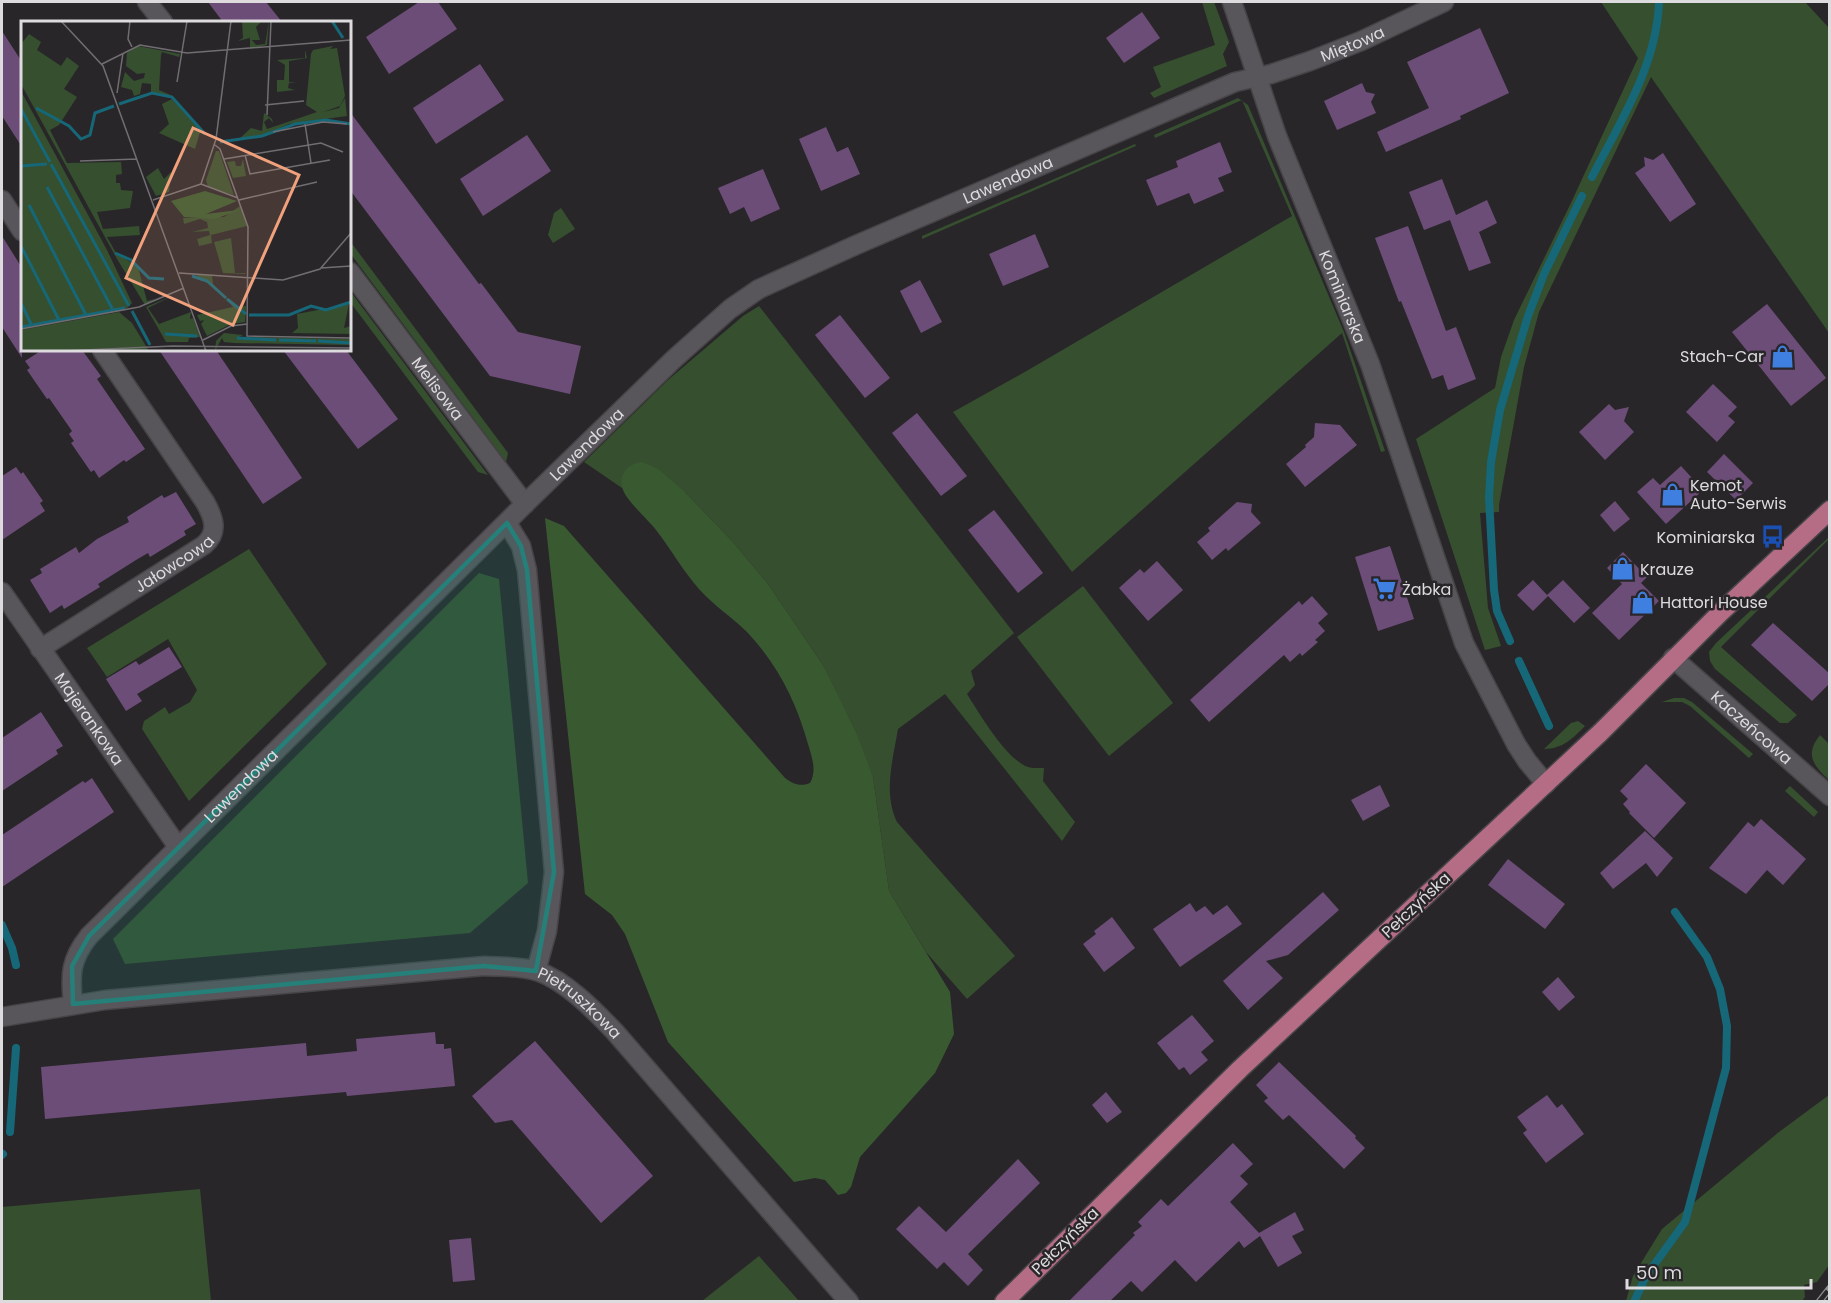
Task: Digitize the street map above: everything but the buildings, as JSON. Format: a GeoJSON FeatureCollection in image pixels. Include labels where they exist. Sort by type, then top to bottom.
{"type":"FeatureCollection","features":[{"type":"Feature","properties":{"kind":"main road","name":"Pełczyńska"},"geometry":{"type":"LineString","coordinates":[[1004,1302],[1240,1070],[1546,784],[1673,658],[1830,510]]}},
{"type":"Feature","properties":{"kind":"street"},"geometry":{"type":"LineString","coordinates":[[147,2],[162,21]]}},
{"type":"Feature","properties":{"kind":"street","name":"Kominiarska"},"geometry":{"type":"LineString","coordinates":[[1232,2],[1277,136],[1370,364],[1464,643],[1516,744],[1546,784]]}},
{"type":"Feature","properties":{"kind":"street","name":"Miętowa"},"geometry":{"type":"LineString","coordinates":[[1256,77],[1310,61],[1361,41],[1444,2]]}},
{"type":"Feature","properties":{"kind":"street","name":"Lawendowa"},"geometry":{"type":"LineString","coordinates":[[74,1004],[72,966],[78,950],[89,936],[525,504],[680,353],[730,309],[759,289],[952,202],[1235,82],[1256,77]]}},
{"type":"Feature","properties":{"kind":"street"},"geometry":{"type":"LineString","coordinates":[[2,200],[21,229]]}},
{"type":"Feature","properties":{"kind":"street","name":"Melisowa"},"geometry":{"type":"LineString","coordinates":[[351,273],[525,504]]}},
{"type":"Feature","properties":{"kind":"street","name":"Jałowcowa"},"geometry":{"type":"LineString","coordinates":[[40,649],[204,545],[211,539],[214,532],[211,513],[205,502],[103,351]]}},
{"type":"Feature","properties":{"kind":"street","name":"Pietruszkowa"},"geometry":{"type":"LineString","coordinates":[[507,523],[521,546],[527,570],[554,872],[547,931],[536,971],[566,987],[615,1032],[849,1302]]}},
{"type":"Feature","properties":{"kind":"street","name":"Majerankowa"},"geometry":{"type":"LineString","coordinates":[[2,592],[178,847]]}},
{"type":"Feature","properties":{"kind":"street","name":"Kaczeńcowa"},"geometry":{"type":"LineString","coordinates":[[1673,658],[1830,796]]}},
{"type":"Feature","properties":{"kind":"street"},"geometry":{"type":"LineString","coordinates":[[5,1016],[74,1004],[484,966],[536,971]]}},
{"type":"Feature","properties":{"kind":"highlighted area"},"geometry":{"type":"Polygon","coordinates":[[[507,523],[521,546],[527,570],[554,872],[536,971],[484,966],[73,1004],[72,966],[89,936],[507,523]]]}},
{"type":"Feature","properties":{"kind":"green space"},"geometry":{"type":"Polygon","coordinates":[[[1202,2],[1214,2],[1229,42],[1223,54],[1227,66],[1154,98],[1150,93],[1161,87],[1153,67],[1215,45],[1202,2]]]}},
{"type":"Feature","properties":{"kind":"green space"},"geometry":{"type":"Polygon","coordinates":[[[1601,2],[1805,2],[1829,28],[1829,333],[1651,77],[1539,312],[1524,367],[1499,512],[1480,513],[1488,608],[1501,646],[1485,650],[1416,439],[1495,388],[1501,357],[1514,320],[1638,58],[1601,2]]]}},
{"type":"Feature","properties":{"kind":"green space"},"geometry":{"type":"Polygon","coordinates":[[[1238,98],[1241,100],[1155,138],[1154,135],[1238,98]]]}},
{"type":"Feature","properties":{"kind":"green space"},"geometry":{"type":"Polygon","coordinates":[[[1242,101],[1248,105],[1344,332],[1385,451],[1381,452],[1342,333],[1072,572],[953,412],[1292,216],[1242,101]]]}},
{"type":"Feature","properties":{"kind":"green space"},"geometry":{"type":"Polygon","coordinates":[[[1135,144],[1136,146],[922,239],[922,236],[1135,144]]]}},
{"type":"Feature","properties":{"kind":"green space"},"geometry":{"type":"Polygon","coordinates":[[[561,208],[575,229],[553,243],[548,235],[554,213],[561,208]]]}},
{"type":"Feature","properties":{"kind":"green space"},"geometry":{"type":"Polygon","coordinates":[[[351,242],[508,453],[506,462],[351,254],[351,242]]]}},
{"type":"Feature","properties":{"kind":"green space"},"geometry":{"type":"Polygon","coordinates":[[[351,292],[488,475],[478,472],[351,303],[351,292]]]}},
{"type":"Feature","properties":{"kind":"green space"},"geometry":{"type":"Polygon","coordinates":[[[759,306],[1014,633],[971,671],[975,685],[967,694],[992,732],[1015,759],[1027,767],[1044,768],[1043,781],[1075,822],[1062,841],[945,694],[898,729],[890,788],[897,822],[1015,956],[967,999],[926,952],[889,891],[873,777],[823,665],[768,584],[733,542],[685,492],[622,479],[622,488],[584,462],[668,380],[743,316],[759,306]]]}},
{"type":"Feature","properties":{"kind":"green space"},"geometry":{"type":"Polygon","coordinates":[[[642,462],[658,469],[685,492],[733,542],[768,584],[823,665],[857,735],[873,777],[889,891],[950,992],[954,1034],[935,1073],[860,1157],[851,1187],[846,1193],[838,1195],[825,1180],[815,1178],[794,1182],[668,1042],[625,934],[612,915],[585,894],[545,518],[564,526],[785,778],[803,785],[810,783],[813,774],[811,754],[798,713],[785,684],[768,657],[747,632],[699,589],[656,530],[624,492],[621,482],[624,473],[629,467],[642,462]]]}},
{"type":"Feature","properties":{"kind":"green space"},"geometry":{"type":"Polygon","coordinates":[[[1829,537],[1721,647],[1797,715],[1788,723],[1780,723],[1715,669],[1710,661],[1709,652],[1829,537]]]}},
{"type":"Feature","properties":{"kind":"green space"},"geometry":{"type":"Polygon","coordinates":[[[249,549],[327,664],[189,801],[142,729],[144,721],[165,707],[169,714],[190,702],[197,690],[168,639],[107,677],[87,648],[249,549]]]}},
{"type":"Feature","properties":{"kind":"green space"},"geometry":{"type":"Polygon","coordinates":[[[479,573],[499,579],[528,883],[470,933],[125,964],[113,939],[479,573]]]}},
{"type":"Feature","properties":{"kind":"green space"},"geometry":{"type":"Polygon","coordinates":[[[1083,586],[1173,703],[1109,756],[1017,637],[1083,586]]]}},
{"type":"Feature","properties":{"kind":"green space"},"geometry":{"type":"Polygon","coordinates":[[[1684,698],[1692,702],[1753,754],[1749,758],[1690,706],[1682,702],[1662,702],[1684,698]]]}},
{"type":"Feature","properties":{"kind":"green space"},"geometry":{"type":"Polygon","coordinates":[[[1578,721],[1585,726],[1572,739],[1557,747],[1544,749],[1571,723],[1578,721]]]}},
{"type":"Feature","properties":{"kind":"green space"},"geometry":{"type":"Polygon","coordinates":[[[1820,735],[1829,744],[1829,780],[1813,760],[1813,748],[1820,735]]]}},
{"type":"Feature","properties":{"kind":"green space"},"geometry":{"type":"Polygon","coordinates":[[[1790,786],[1818,812],[1814,817],[1785,791],[1790,786]]]}},
{"type":"Feature","properties":{"kind":"green space"},"geometry":{"type":"Polygon","coordinates":[[[1829,1095],[1829,1265],[1817,1282],[1804,1285],[1805,1297],[1802,1301],[1626,1301],[1633,1276],[1662,1229],[1779,1132],[1829,1095]]]}},
{"type":"Feature","properties":{"kind":"green space"},"geometry":{"type":"Polygon","coordinates":[[[200,1189],[211,1301],[2,1301],[2,1207],[200,1189]]]}},
{"type":"Feature","properties":{"kind":"green space"},"geometry":{"type":"Polygon","coordinates":[[[759,1256],[799,1301],[702,1301],[759,1256]]]}},
{"type":"Feature","properties":{"kind":"waterway"},"geometry":{"type":"LineString","coordinates":[[1592,177],[1625,114],[1644,71],[1652,48],[1659,2]]}},
{"type":"Feature","properties":{"kind":"waterway"},"geometry":{"type":"LineString","coordinates":[[1510,641],[1497,611],[1494,590],[1489,498],[1491,462],[1500,410],[1528,316],[1544,274],[1582,196]]}},
{"type":"Feature","properties":{"kind":"waterway"},"geometry":{"type":"LineString","coordinates":[[1519,661],[1549,726]]}},
{"type":"Feature","properties":{"kind":"waterway"},"geometry":{"type":"LineString","coordinates":[[1634,1302],[1646,1276],[1685,1222],[1726,1068],[1727,1026],[1720,989],[1707,957],[1675,912]]}},
{"type":"Feature","properties":{"kind":"waterway"},"geometry":{"type":"LineString","coordinates":[[2,925],[12,948],[16,965]]}},
{"type":"Feature","properties":{"kind":"waterway"},"geometry":{"type":"LineString","coordinates":[[10,1132],[16,1048]]}},
{"type":"Feature","properties":{"kind":"railway"},"geometry":{"type":"LineString","coordinates":[[1819,1302],[1830,1288]]}},
{"type":"Feature","properties":{"kind":"place","name":"Stach-Car"},"geometry":{"type":"Point","coordinates":[1782,356]}},
{"type":"Feature","properties":{"kind":"place","name":"Kemot Auto-Serwis"},"geometry":{"type":"Point","coordinates":[1672,494]}},
{"type":"Feature","properties":{"kind":"place","name":"Kominiarska"},"geometry":{"type":"Point","coordinates":[1773,537]}},
{"type":"Feature","properties":{"kind":"place","name":"Krauze"},"geometry":{"type":"Point","coordinates":[1622,569]}},
{"type":"Feature","properties":{"kind":"place","name":"Żabka"},"geometry":{"type":"Point","coordinates":[1384,589]}},
{"type":"Feature","properties":{"kind":"place","name":"Hattori House"},"geometry":{"type":"Point","coordinates":[1642,602]}}]}
